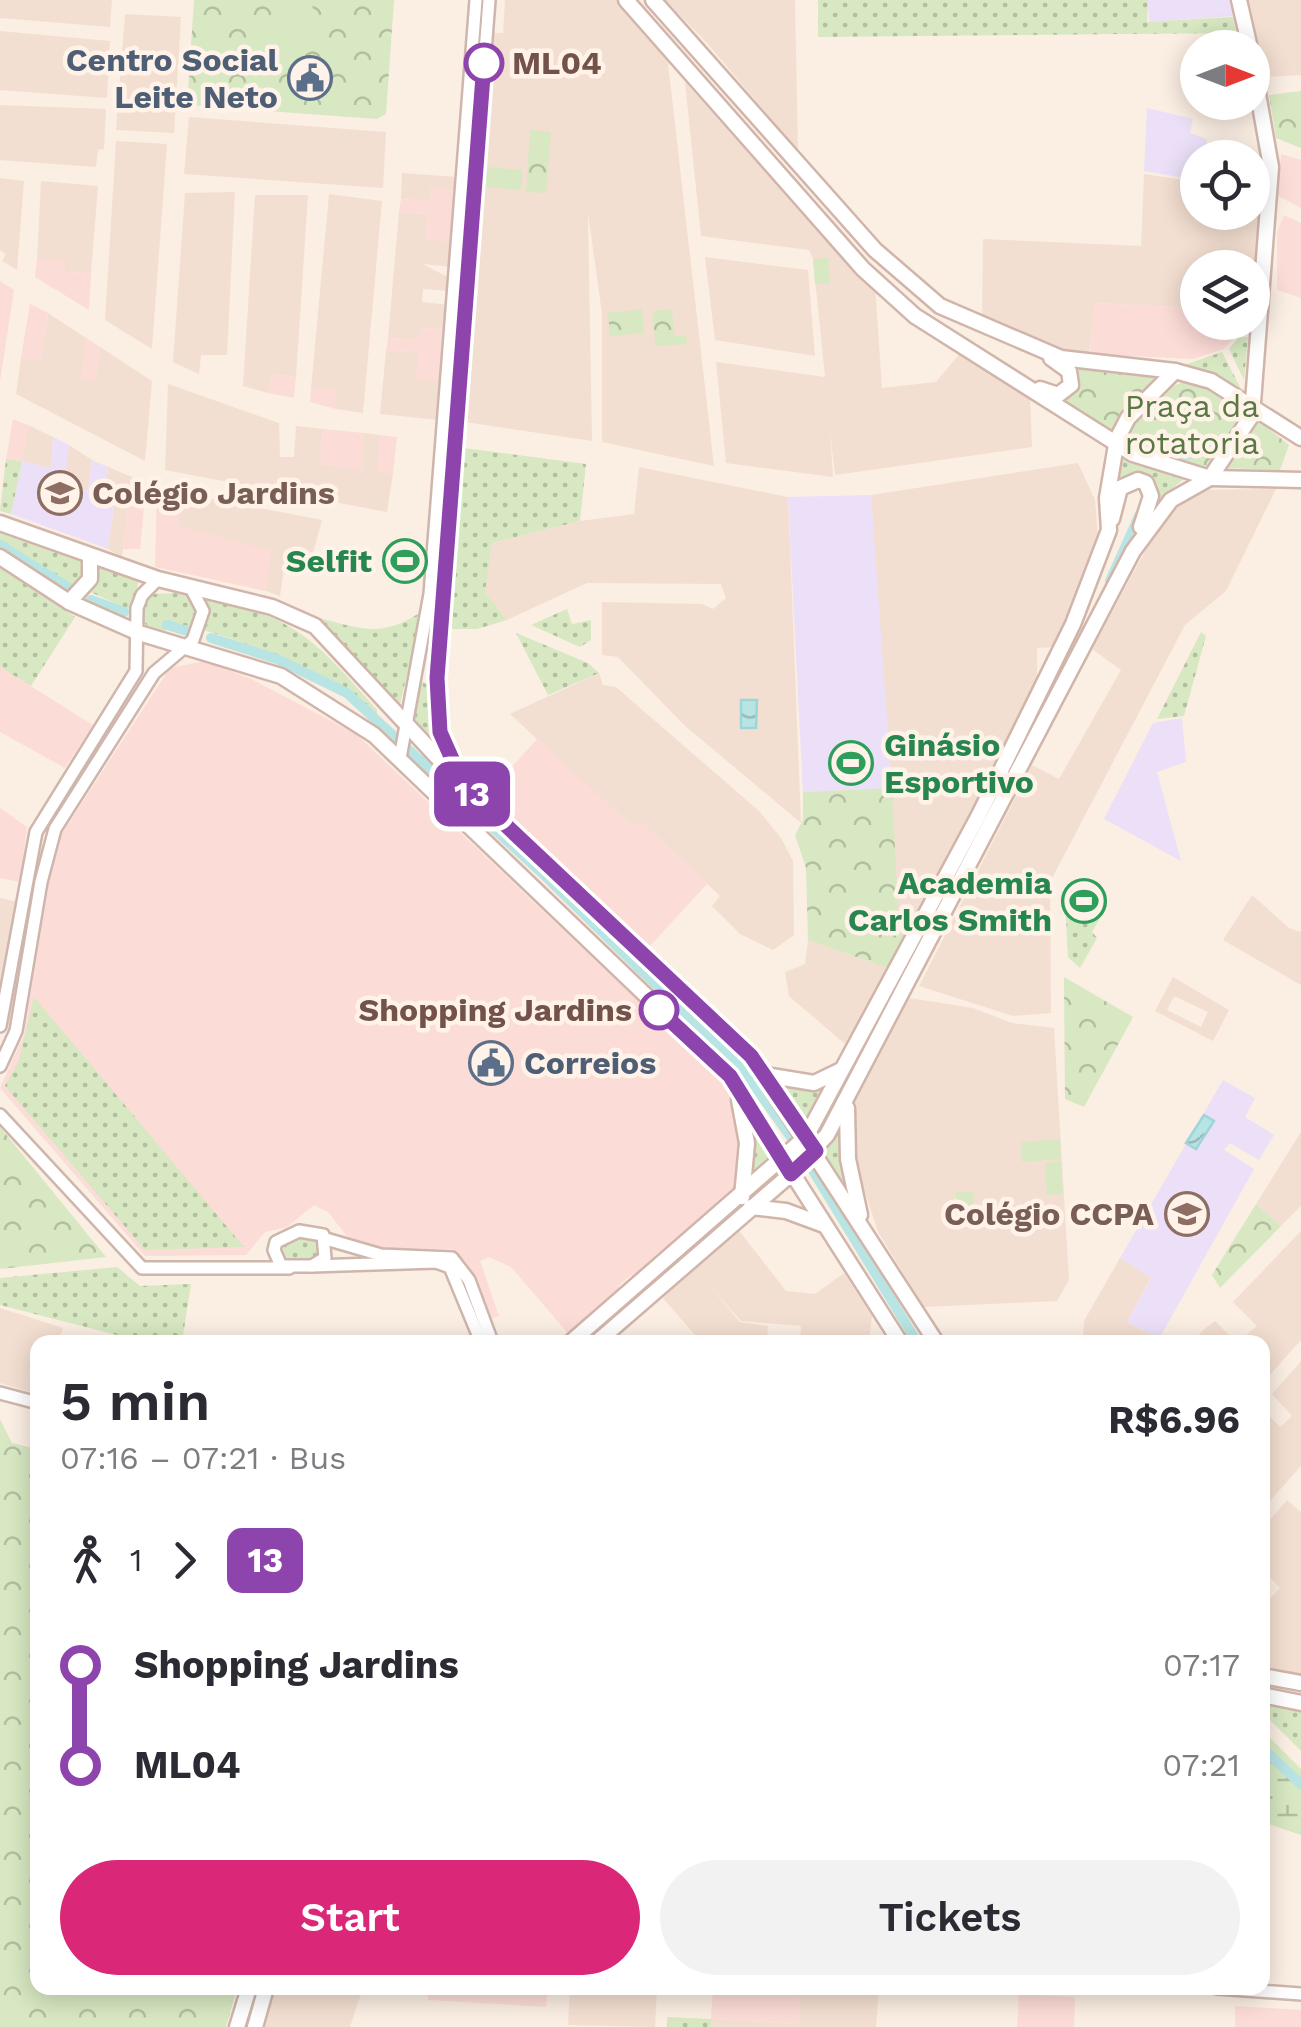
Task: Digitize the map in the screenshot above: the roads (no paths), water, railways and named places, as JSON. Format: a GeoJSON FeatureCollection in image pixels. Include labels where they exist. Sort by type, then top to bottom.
{"type":"FeatureCollection","features":[{"type":"Feature","properties":{"kind":"main road"},"geometry":{"type":"LineString","coordinates":[[626,0],[888,294],[1115,444],[1156,463],[1210,478],[1301,480]]}},
{"type":"Feature","properties":{"kind":"main road"},"geometry":{"type":"LineString","coordinates":[[653,0],[875,250],[940,306],[1062,358],[1174,371],[1233,392],[1301,438]]}},
{"type":"Feature","properties":{"kind":"main road"},"geometry":{"type":"LineString","coordinates":[[1239,0],[1246,30]]}},
{"type":"Feature","properties":{"kind":"main road"},"geometry":{"type":"LineString","coordinates":[[1132,551],[1171,500],[1210,478],[1250,422],[1271,167],[1263,120]]}},
{"type":"Feature","properties":{"kind":"main road"},"geometry":{"type":"LineString","coordinates":[[999,369],[1051,394],[1064,394],[1071,385],[1069,371],[1039,351]]}},
{"type":"Feature","properties":{"kind":"main road"},"geometry":{"type":"LineString","coordinates":[[1109,530],[1107,498],[1115,444],[1128,418],[1174,371]]}},
{"type":"Feature","properties":{"kind":"main road"},"geometry":{"type":"LineString","coordinates":[[580,1335],[787,1167],[811,1144],[848,1101],[1132,551],[1150,504],[1146,483],[1132,480],[1120,488],[1109,530],[1073,624],[845,1066],[811,1144]]}},
{"type":"Feature","properties":{"kind":"main road"},"geometry":{"type":"LineString","coordinates":[[0,523],[158,579],[272,607],[314,626],[405,728],[692,999],[765,1075],[932,1335]]}},
{"type":"Feature","properties":{"kind":"main road"},"geometry":{"type":"LineString","coordinates":[[69,602],[90,580],[90,556]]}},
{"type":"Feature","properties":{"kind":"main road"},"geometry":{"type":"LineString","coordinates":[[0,558],[69,602],[139,633],[296,684],[351,717],[400,754],[730,1076],[895,1335]]}},
{"type":"Feature","properties":{"kind":"main road"},"geometry":{"type":"LineString","coordinates":[[765,1075],[814,1083],[845,1066]]}},
{"type":"Feature","properties":{"kind":"main road"},"geometry":{"type":"LineString","coordinates":[[604,1335],[746,1202],[746,1126],[730,1076]]}},
{"type":"Feature","properties":{"kind":"main road"},"geometry":{"type":"LineString","coordinates":[[848,1101],[848,1159],[862,1226]]}},
{"type":"Feature","properties":{"kind":"main road"},"geometry":{"type":"LineString","coordinates":[[746,1202],[786,1210],[824,1224]]}},
{"type":"Feature","properties":{"kind":"main road"},"geometry":{"type":"LineString","coordinates":[[1270,1677],[1301,1683]]}},
{"type":"Feature","properties":{"kind":"main road"},"geometry":{"type":"LineString","coordinates":[[1270,1697],[1301,1702]]}},
{"type":"Feature","properties":{"kind":"main road"},"geometry":{"type":"LineString","coordinates":[[237,2027],[247,1995]]}},
{"type":"Feature","properties":{"kind":"main road"},"geometry":{"type":"LineString","coordinates":[[255,2027],[264,1995]]}},
{"type":"Feature","properties":{"kind":"street"},"geometry":{"type":"LineString","coordinates":[[400,754],[436,541],[476,0]]}},
{"type":"Feature","properties":{"kind":"street"},"geometry":{"type":"LineString","coordinates":[[464,786],[440,732],[437,678],[488,0]]}},
{"type":"Feature","properties":{"kind":"street"},"geometry":{"type":"LineString","coordinates":[[0,1026],[36,832],[136,671],[139,600],[158,579]]}},
{"type":"Feature","properties":{"kind":"street"},"geometry":{"type":"LineString","coordinates":[[0,1066],[9,1049],[54,828],[154,673],[186,646],[203,616],[198,595],[190,588]]}},
{"type":"Feature","properties":{"kind":"street"},"geometry":{"type":"LineString","coordinates":[[416,675],[427,680],[437,678]]}},
{"type":"Feature","properties":{"kind":"street"},"geometry":{"type":"LineString","coordinates":[[0,1115],[142,1268],[436,1262],[450,1266],[478,1335]]}},
{"type":"Feature","properties":{"kind":"street"},"geometry":{"type":"LineString","coordinates":[[244,1268],[274,1250],[285,1234],[300,1231],[320,1232],[326,1239],[381,1255],[452,1258],[468,1280],[489,1335]]}},
{"type":"Feature","properties":{"kind":"street"},"geometry":{"type":"LineString","coordinates":[[312,1266],[325,1258],[326,1239]]}},
{"type":"Feature","properties":{"kind":"street"},"geometry":{"type":"LineString","coordinates":[[274,1250],[277,1262],[289,1268]]}},
{"type":"Feature","properties":{"kind":"street"},"geometry":{"type":"LineString","coordinates":[[0,1393],[30,1401]]}},
{"type":"Feature","properties":{"kind":"street"},"geometry":{"type":"LineString","coordinates":[[1270,1992],[1301,1994]]}},
{"type":"Feature","properties":{"kind":"water"},"geometry":{"type":"Polygon","coordinates":[[[741,700],[757,700],[756,728],[741,728],[741,700]]]}},
{"type":"Feature","properties":{"kind":"water"},"geometry":{"type":"Polygon","coordinates":[[[1204,1115],[1214,1121],[1196,1149],[1186,1143],[1204,1115]]]}},
{"type":"Feature","properties":{"kind":"waterway"},"geometry":{"type":"LineString","coordinates":[[1172,460],[1228,441]]}},
{"type":"Feature","properties":{"kind":"waterway"},"geometry":{"type":"LineString","coordinates":[[1110,581],[1140,514]]}},
{"type":"Feature","properties":{"kind":"waterway"},"geometry":{"type":"LineString","coordinates":[[0,545],[69,588]]}},
{"type":"Feature","properties":{"kind":"waterway"},"geometry":{"type":"LineString","coordinates":[[91,600],[124,612]]}},
{"type":"Feature","properties":{"kind":"waterway"},"geometry":{"type":"LineString","coordinates":[[167,625],[187,631]]}},
{"type":"Feature","properties":{"kind":"waterway"},"geometry":{"type":"LineString","coordinates":[[211,638],[277,659],[347,693],[542,873],[743,1070],[791,1137]]}},
{"type":"Feature","properties":{"kind":"waterway"},"geometry":{"type":"LineString","coordinates":[[997,793],[1074,649]]}},
{"type":"Feature","properties":{"kind":"waterway"},"geometry":{"type":"LineString","coordinates":[[862,1055],[919,941]]}},
{"type":"Feature","properties":{"kind":"waterway"},"geometry":{"type":"LineString","coordinates":[[812,1169],[913,1335]]}},
{"type":"Feature","properties":{"kind":"waterway"},"geometry":{"type":"LineString","coordinates":[[1270,1755],[1301,1784]]}},
{"type":"Feature","properties":{"kind":"place","name":"ML04"},"geometry":{"type":"Point","coordinates":[484,63]}},
{"type":"Feature","properties":{"kind":"place","name":"Centro Social Leite Neto"},"geometry":{"type":"Point","coordinates":[310,78]}},
{"type":"Feature","properties":{"kind":"place","name":"Colégio Jardins"},"geometry":{"type":"Point","coordinates":[60,493]}},
{"type":"Feature","properties":{"kind":"place","name":"Selfit"},"geometry":{"type":"Point","coordinates":[405,561]}},
{"type":"Feature","properties":{"kind":"place","name":"Ginásio Esportivo"},"geometry":{"type":"Point","coordinates":[851,763]}},
{"type":"Feature","properties":{"kind":"place","name":"Academia Carlos Smith"},"geometry":{"type":"Point","coordinates":[1084,901]}},
{"type":"Feature","properties":{"kind":"place","name":"Shopping Jardins"},"geometry":{"type":"Point","coordinates":[659,1010]}},
{"type":"Feature","properties":{"kind":"place","name":"Correios"},"geometry":{"type":"Point","coordinates":[491,1063]}},
{"type":"Feature","properties":{"kind":"place","name":"Colégio CCPA"},"geometry":{"type":"Point","coordinates":[1187,1214]}},
{"type":"Feature","properties":{"kind":"park label","name":"Praça da rotatoria"},"geometry":{"type":"Point","coordinates":[1192,424]}}]}
